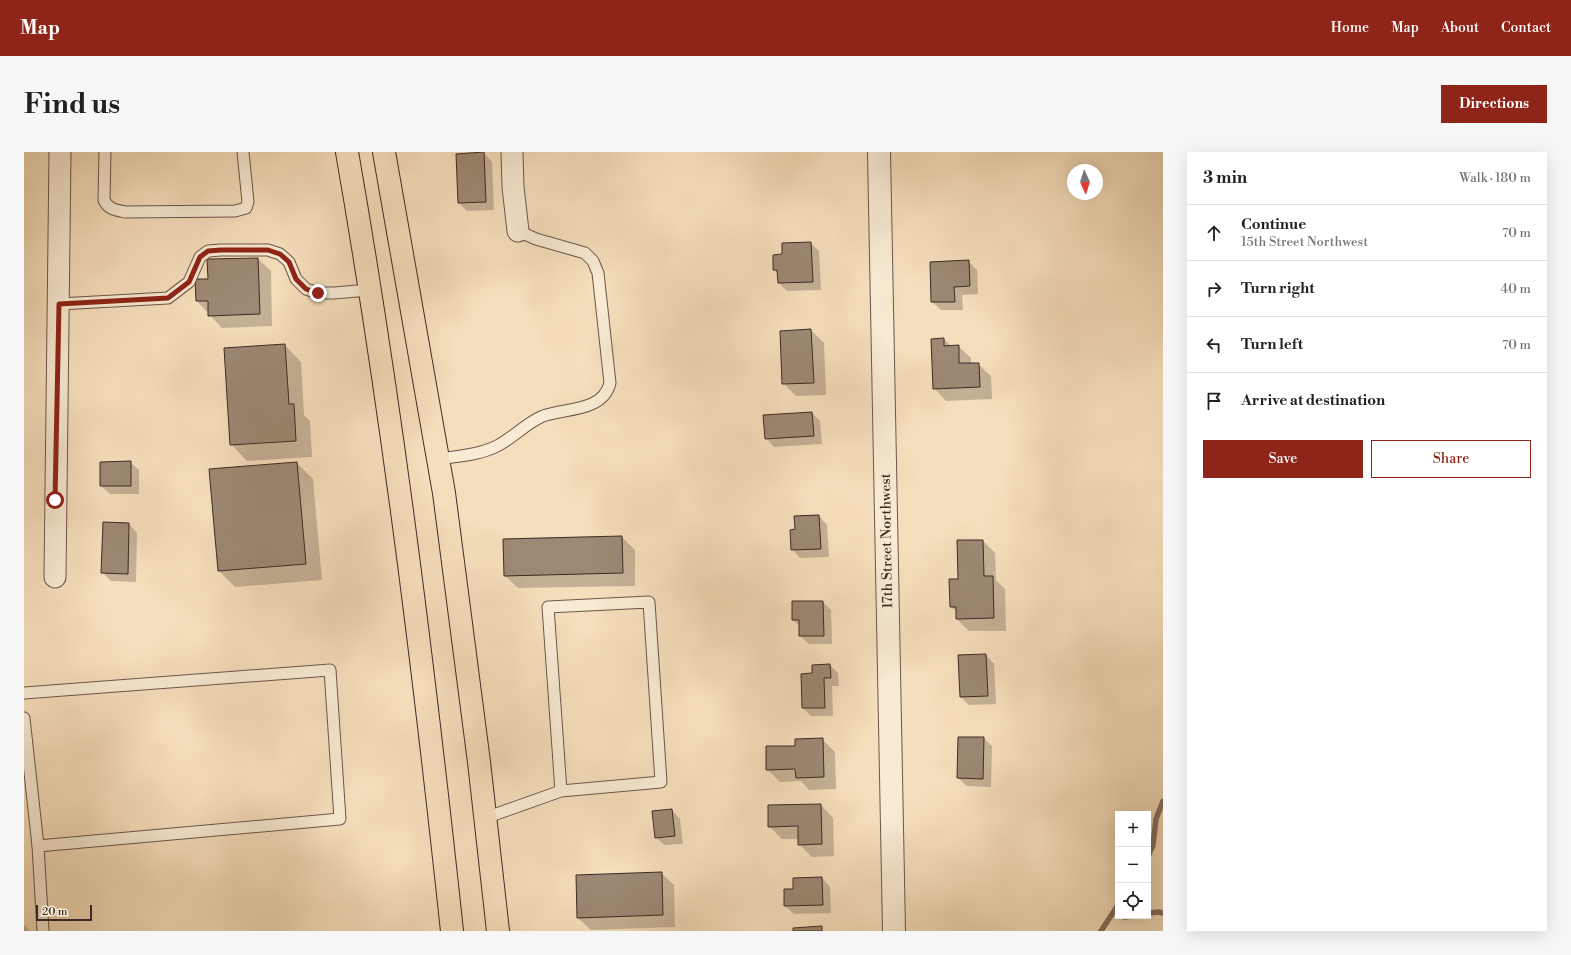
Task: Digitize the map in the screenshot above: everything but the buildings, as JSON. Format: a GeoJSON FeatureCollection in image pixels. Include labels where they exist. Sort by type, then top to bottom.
{"type":"FeatureCollection","features":[{"type":"Feature","properties":{"kind":"highway"},"geometry":{"type":"LineString","coordinates":[[347,152],[370,290],[400,494],[434,764],[452,931]]}},
{"type":"Feature","properties":{"kind":"highway"},"geometry":{"type":"LineString","coordinates":[[384,152],[444,493],[498,931]]}},
{"type":"Feature","properties":{"kind":"street"},"geometry":{"type":"LineString","coordinates":[[55,577],[60,152]]}},
{"type":"Feature","properties":{"kind":"street"},"geometry":{"type":"LineString","coordinates":[[512,152],[513,187],[518,231]]}},
{"type":"Feature","properties":{"kind":"street","name":"17th Street Northwest"},"geometry":{"type":"LineString","coordinates":[[879,152],[894,931]]}},
{"type":"Feature","properties":{"kind":"lane"},"geometry":{"type":"LineString","coordinates":[[105,152],[104,200],[107,206],[114,210],[125,212],[235,211],[246,208],[248,202],[243,152]]}},
{"type":"Feature","properties":{"kind":"lane"},"geometry":{"type":"LineString","coordinates":[[438,459],[481,452],[497,446],[534,420],[545,415],[590,405],[601,399],[608,390],[610,383],[598,273],[593,261],[585,253],[536,239],[518,231]]}},
{"type":"Feature","properties":{"kind":"lane"},"geometry":{"type":"LineString","coordinates":[[59,304],[168,298],[189,282],[200,257],[208,251],[221,250],[268,250],[280,254],[289,262],[296,279],[306,289],[318,293],[370,290]]}},
{"type":"Feature","properties":{"kind":"lane"},"geometry":{"type":"LineString","coordinates":[[485,818],[561,791],[661,782],[649,602],[548,607],[561,791]]}},
{"type":"Feature","properties":{"kind":"lane"},"geometry":{"type":"LineString","coordinates":[[24,693],[330,670],[340,819],[38,846]]}},
{"type":"Feature","properties":{"kind":"lane"},"geometry":{"type":"LineString","coordinates":[[24,718],[38,846],[43,931]]}},
{"type":"Feature","properties":{"kind":"waterway"},"geometry":{"type":"LineString","coordinates":[[1151,849],[1153,845],[1156,819],[1163,801]]}},
{"type":"Feature","properties":{"kind":"waterway"},"geometry":{"type":"LineString","coordinates":[[1101,931],[1115,910]]}},
{"type":"Feature","properties":{"kind":"waterway"},"geometry":{"type":"LineString","coordinates":[[1151,913],[1163,913]]}},
{"type":"Feature","properties":{"kind":"route"},"geometry":{"type":"LineString","coordinates":[[55,500],[59,304],[168,298],[189,282],[200,257],[208,251],[221,250],[268,250],[280,254],[289,262],[296,279],[306,289],[318,293]]}}]}
